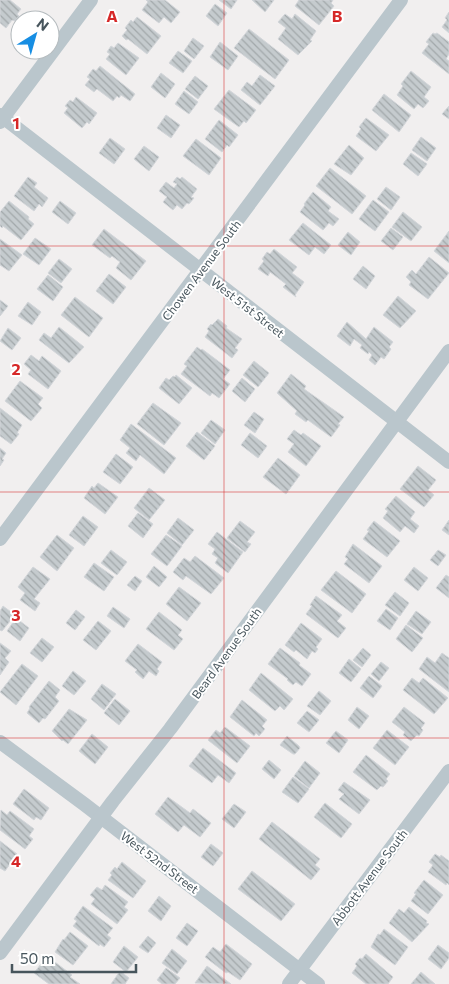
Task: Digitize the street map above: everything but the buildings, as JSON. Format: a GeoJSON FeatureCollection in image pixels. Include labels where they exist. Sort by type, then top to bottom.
{"type":"FeatureCollection","features":[{"type":"Feature","properties":{"kind":"street"},"geometry":{"type":"LineString","coordinates":[[1,118],[90,0]]}},
{"type":"Feature","properties":{"kind":"street","name":"Chowen Avenue South"},"geometry":{"type":"LineString","coordinates":[[0,539],[401,0]]}},
{"type":"Feature","properties":{"kind":"street","name":"West 51st Street"},"geometry":{"type":"LineString","coordinates":[[1,118],[449,462]]}},
{"type":"Feature","properties":{"kind":"street","name":"Beard Avenue South"},"geometry":{"type":"LineString","coordinates":[[0,953],[101,817],[170,729],[449,351]]}},
{"type":"Feature","properties":{"kind":"street","name":"West 52nd Street"},"geometry":{"type":"LineString","coordinates":[[0,742],[318,984]]}},
{"type":"Feature","properties":{"kind":"street","name":"Abbott Avenue South"},"geometry":{"type":"LineString","coordinates":[[289,984],[449,771]]}}]}
